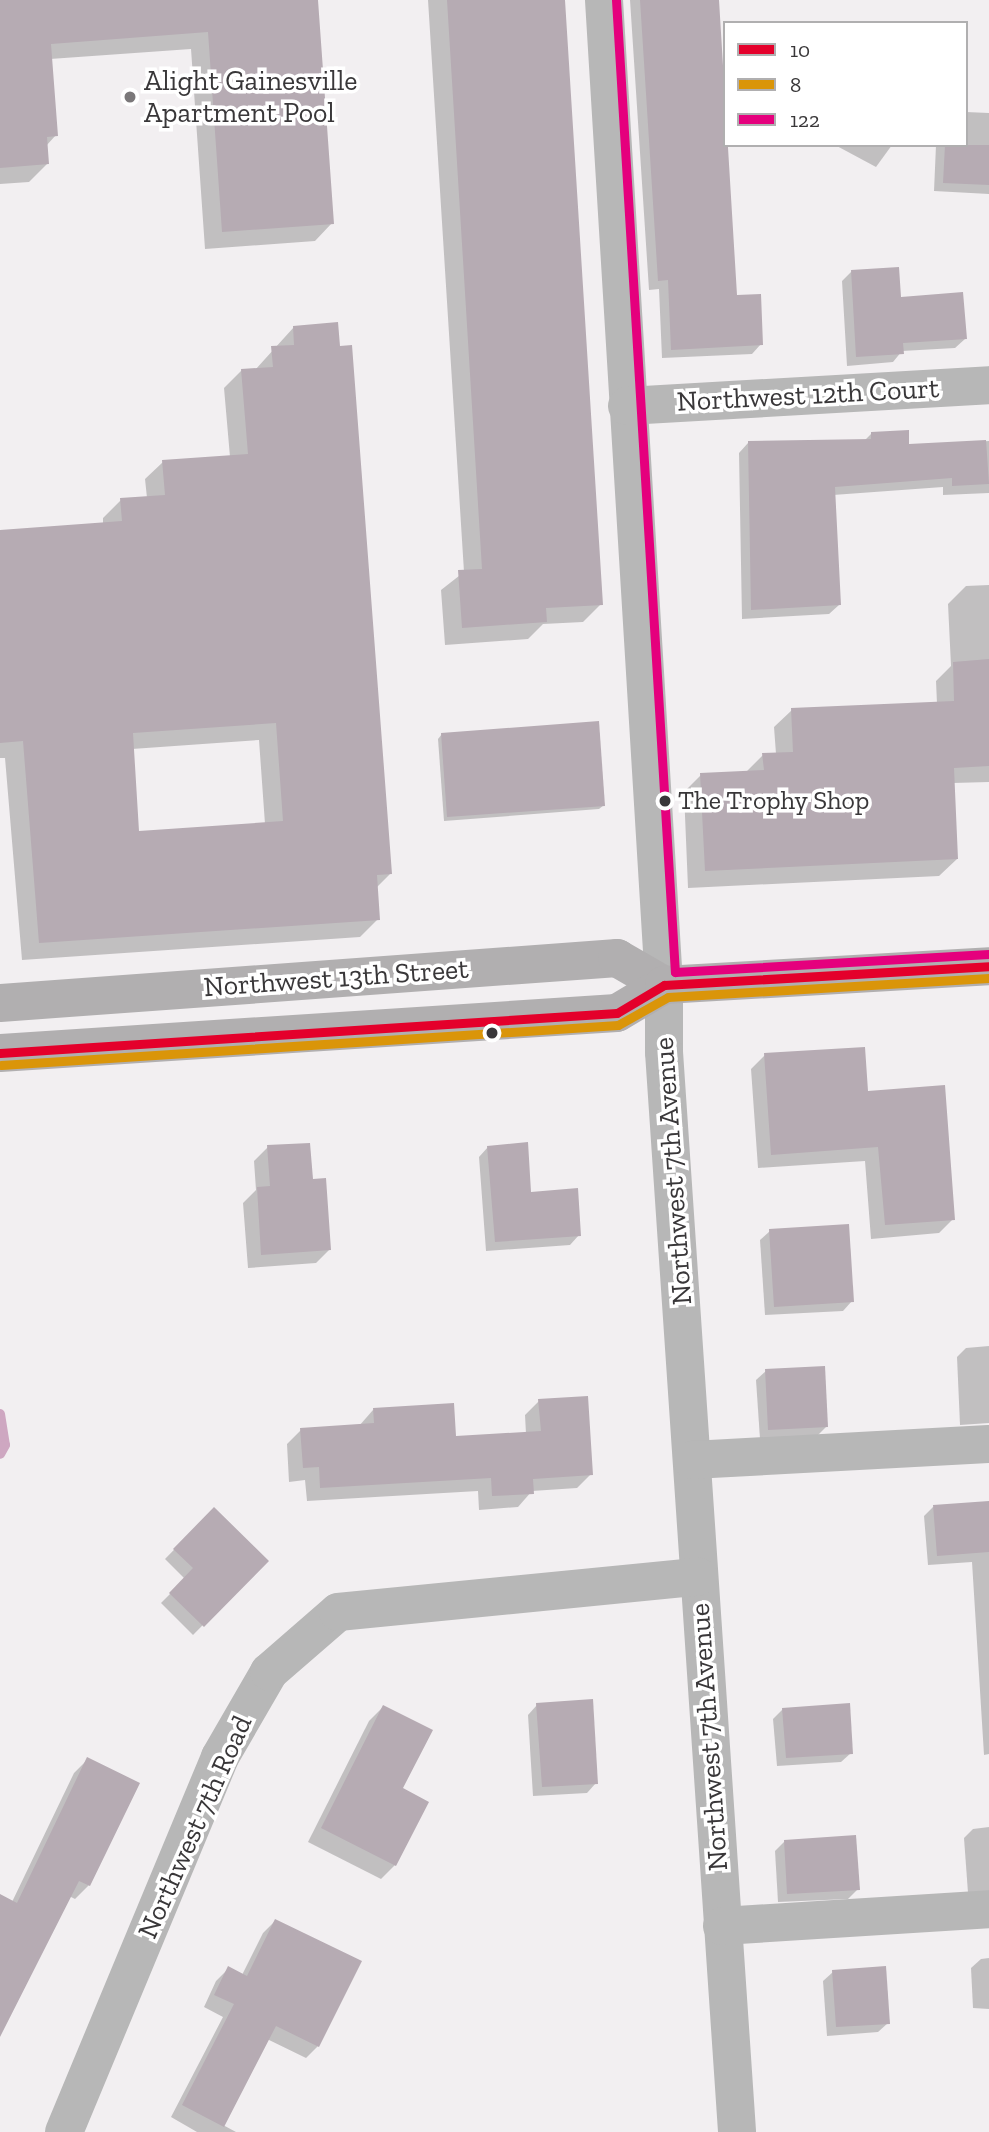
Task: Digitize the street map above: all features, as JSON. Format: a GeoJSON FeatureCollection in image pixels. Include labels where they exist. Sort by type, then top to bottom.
{"type":"FeatureCollection","features":[{"type":"Feature","properties":{"kind":"main road","name":"Northwest 13th Street"},"geometry":{"type":"LineString","coordinates":[[0,1003],[617,958],[664,985]]}},
{"type":"Feature","properties":{"kind":"main road","name":"Northwest 13th Street"},"geometry":{"type":"LineString","coordinates":[[0,1053],[617,1013],[664,985],[989,966]]}},
{"type":"Feature","properties":{"kind":"street","name":"Northwest 7th Avenue"},"geometry":{"type":"LineString","coordinates":[[604,0],[664,985],[664,1052],[737,2132]]}},
{"type":"Feature","properties":{"kind":"street","name":"Northwest 12th Court"},"geometry":{"type":"LineString","coordinates":[[627,406],[989,385]]}},
{"type":"Feature","properties":{"kind":"street"},"geometry":{"type":"LineString","coordinates":[[692,1460],[989,1444]]}},
{"type":"Feature","properties":{"kind":"street","name":"Northwest 7th Road"},"geometry":{"type":"LineString","coordinates":[[64,2132],[220,1757],[268,1672],[338,1612],[698,1577]]}},
{"type":"Feature","properties":{"kind":"street"},"geometry":{"type":"LineString","coordinates":[[722,1926],[989,1909]]}},
{"type":"Feature","properties":{"kind":"building"},"geometry":{"type":"Polygon","coordinates":[[[0,0],[318,0],[334,224],[222,232],[208,32],[51,44],[58,136],[47,137],[49,164],[0,168],[0,0]]]}},
{"type":"Feature","properties":{"kind":"building"},"geometry":{"type":"Polygon","coordinates":[[[447,0],[565,0],[603,605],[546,608],[547,622],[462,628],[458,570],[482,569],[447,0]]]}},
{"type":"Feature","properties":{"kind":"building"},"geometry":{"type":"Polygon","coordinates":[[[640,0],[719,0],[723,66],[723,147],[728,147],[737,295],[761,294],[763,345],[671,350],[668,280],[658,281],[640,0]]]}},
{"type":"Feature","properties":{"kind":"building"},"geometry":{"type":"Polygon","coordinates":[[[989,145],[989,185],[943,183],[945,147],[989,145]]]}},
{"type":"Feature","properties":{"kind":"building"},"geometry":{"type":"Polygon","coordinates":[[[899,267],[901,297],[963,292],[967,339],[903,343],[904,354],[856,357],[851,270],[899,267]]]}},
{"type":"Feature","properties":{"kind":"building"},"geometry":{"type":"Polygon","coordinates":[[[338,322],[340,346],[352,345],[392,874],[377,875],[380,920],[39,943],[23,741],[0,743],[0,530],[122,521],[120,498],[165,495],[162,460],[248,454],[241,369],[273,367],[271,346],[294,345],[293,326],[338,322]],[[276,723],[133,733],[139,831],[283,821],[276,723]]]}},
{"type":"Feature","properties":{"kind":"building"},"geometry":{"type":"Polygon","coordinates":[[[909,430],[909,444],[986,440],[989,484],[952,486],[952,478],[835,487],[841,605],[751,610],[748,441],[871,439],[871,432],[909,430]]]}},
{"type":"Feature","properties":{"kind":"building"},"geometry":{"type":"Polygon","coordinates":[[[989,659],[989,766],[954,768],[958,859],[705,871],[700,773],[764,770],[762,753],[793,752],[791,708],[954,701],[953,662],[989,659]]]}},
{"type":"Feature","properties":{"kind":"building","name":"The Trophy Shop"},"geometry":{"type":"Polygon","coordinates":[[[599,721],[605,806],[447,817],[441,733],[599,721]]]}},
{"type":"Feature","properties":{"kind":"building"},"geometry":{"type":"Polygon","coordinates":[[[865,1047],[868,1091],[945,1085],[955,1220],[885,1225],[878,1147],[771,1155],[764,1053],[865,1047]]]}},
{"type":"Feature","properties":{"kind":"building"},"geometry":{"type":"Polygon","coordinates":[[[528,1142],[531,1192],[578,1188],[581,1236],[495,1242],[487,1146],[528,1142]]]}},
{"type":"Feature","properties":{"kind":"building"},"geometry":{"type":"Polygon","coordinates":[[[310,1143],[313,1179],[326,1178],[331,1250],[261,1255],[257,1187],[270,1186],[267,1145],[310,1143]]]}},
{"type":"Feature","properties":{"kind":"building"},"geometry":{"type":"Polygon","coordinates":[[[849,1224],[854,1302],[774,1307],[769,1229],[849,1224]]]}},
{"type":"Feature","properties":{"kind":"building"},"geometry":{"type":"Polygon","coordinates":[[[825,1366],[828,1427],[768,1430],[765,1369],[825,1366]]]}},
{"type":"Feature","properties":{"kind":"building"},"geometry":{"type":"Polygon","coordinates":[[[588,1396],[593,1475],[533,1479],[534,1494],[492,1496],[491,1478],[320,1488],[319,1467],[303,1468],[300,1428],[374,1423],[373,1408],[454,1403],[456,1436],[541,1431],[538,1399],[588,1396]]]}},
{"type":"Feature","properties":{"kind":"building"},"geometry":{"type":"Polygon","coordinates":[[[989,1501],[989,1552],[937,1556],[933,1505],[989,1501]]]}},
{"type":"Feature","properties":{"kind":"building"},"geometry":{"type":"Polygon","coordinates":[[[214,1507],[269,1561],[204,1627],[169,1593],[193,1568],[173,1549],[214,1507]]]}},
{"type":"Feature","properties":{"kind":"building"},"geometry":{"type":"Polygon","coordinates":[[[593,1699],[598,1784],[542,1787],[536,1703],[593,1699]]]}},
{"type":"Feature","properties":{"kind":"building"},"geometry":{"type":"Polygon","coordinates":[[[850,1703],[853,1754],[786,1758],[782,1708],[850,1703]]]}},
{"type":"Feature","properties":{"kind":"building"},"geometry":{"type":"Polygon","coordinates":[[[383,1705],[433,1730],[403,1788],[429,1802],[396,1866],[321,1828],[383,1705]]]}},
{"type":"Feature","properties":{"kind":"building"},"geometry":{"type":"Polygon","coordinates":[[[87,1757],[140,1783],[90,1886],[79,1881],[0,2037],[0,1894],[17,1903],[87,1757]]]}},
{"type":"Feature","properties":{"kind":"building"},"geometry":{"type":"Polygon","coordinates":[[[856,1835],[860,1890],[787,1894],[784,1840],[856,1835]]]}},
{"type":"Feature","properties":{"kind":"building"},"geometry":{"type":"Polygon","coordinates":[[[275,1919],[362,1961],[319,2047],[276,2026],[224,2127],[182,2105],[234,2004],[214,1995],[228,1966],[247,1976],[275,1919]]]}},
{"type":"Feature","properties":{"kind":"building"},"geometry":{"type":"Polygon","coordinates":[[[886,1966],[890,2024],[836,2027],[832,1970],[886,1966]]]}},
{"type":"Feature","properties":{"kind":"waterway"},"geometry":{"type":"LineString","coordinates":[[0,1414],[5,1445],[0,1454]]}},
{"type":"Feature","properties":{"kind":"transit line","name":"122"},"geometry":{"type":"LineString","coordinates":[[616,0],[675,972],[988,954]]}},
{"type":"Feature","properties":{"kind":"transit line","name":"10"},"geometry":{"type":"LineString","coordinates":[[0,1053],[617,1013],[664,985],[989,966]]}},
{"type":"Feature","properties":{"kind":"transit line","name":"8"},"geometry":{"type":"LineString","coordinates":[[1,1065],[618,1025],[668,997],[989,978]]}},
{"type":"Feature","properties":{"kind":"place","name":"Alight Gainesville Apartment Pool"},"geometry":{"type":"Point","coordinates":[130,97]}},
{"type":"Feature","properties":{"kind":"place","name":"The Trophy Shop"},"geometry":{"type":"Point","coordinates":[665,801]}}]}
